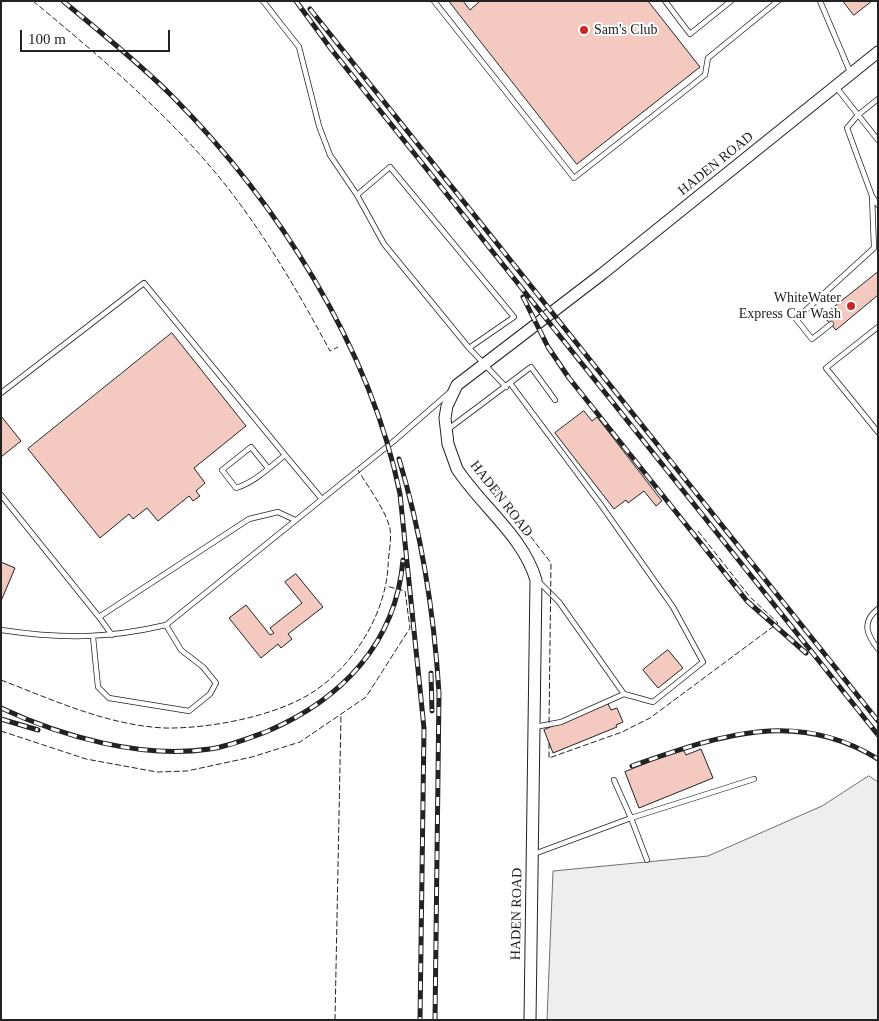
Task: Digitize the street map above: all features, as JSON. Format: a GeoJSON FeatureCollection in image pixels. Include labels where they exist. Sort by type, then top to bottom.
{"type":"FeatureCollection","features":[{"type":"Feature","properties":{"kind":"street","name":"HADEN ROAD"},"geometry":{"type":"LineString","coordinates":[[530,1020],[536,580],[533,569],[519,545],[457,469],[451,456],[445,431],[447,406],[457,385],[595,280],[878,52]]}},
{"type":"Feature","properties":{"kind":"lane"},"geometry":{"type":"LineString","coordinates":[[263,1],[299,47],[319,126],[330,155],[357,196],[384,244],[469,348],[506,386]]}},
{"type":"Feature","properties":{"kind":"lane"},"geometry":{"type":"LineString","coordinates":[[434,1],[574,178],[705,75],[708,58],[778,1]]}},
{"type":"Feature","properties":{"kind":"lane"},"geometry":{"type":"LineString","coordinates":[[665,1],[690,34],[731,1]]}},
{"type":"Feature","properties":{"kind":"lane"},"geometry":{"type":"LineString","coordinates":[[820,1],[851,74]]}},
{"type":"Feature","properties":{"kind":"lane"},"geometry":{"type":"LineString","coordinates":[[835,86],[878,140]]}},
{"type":"Feature","properties":{"kind":"lane"},"geometry":{"type":"LineString","coordinates":[[878,99],[858,115],[847,128],[872,196],[878,205]]}},
{"type":"Feature","properties":{"kind":"lane"},"geometry":{"type":"LineString","coordinates":[[357,196],[390,167],[514,317],[469,348]]}},
{"type":"Feature","properties":{"kind":"lane"},"geometry":{"type":"LineString","coordinates":[[831,324],[812,339],[796,319],[874,248],[872,196]]}},
{"type":"Feature","properties":{"kind":"lane"},"geometry":{"type":"LineString","coordinates":[[1,393],[144,283],[322,498]]}},
{"type":"Feature","properties":{"kind":"lane"},"geometry":{"type":"LineString","coordinates":[[877,329],[826,368],[878,432]]}},
{"type":"Feature","properties":{"kind":"lane"},"geometry":{"type":"LineString","coordinates":[[445,431],[531,367],[555,400]]}},
{"type":"Feature","properties":{"kind":"lane"},"geometry":{"type":"LineString","coordinates":[[510,383],[602,505],[673,607],[703,662],[653,702],[624,694],[559,602],[536,580]]}},
{"type":"Feature","properties":{"kind":"lane"},"geometry":{"type":"LineString","coordinates":[[1,630],[45,636],[93,637],[127,634],[166,625],[394,441],[457,385]]}},
{"type":"Feature","properties":{"kind":"lane"},"geometry":{"type":"LineString","coordinates":[[268,468],[251,447],[222,470],[236,488],[246,485],[285,455]]}},
{"type":"Feature","properties":{"kind":"lane"},"geometry":{"type":"LineString","coordinates":[[1,495],[99,616],[112,636]]}},
{"type":"Feature","properties":{"kind":"lane"},"geometry":{"type":"LineString","coordinates":[[99,616],[249,519],[278,512],[295,520]]}},
{"type":"Feature","properties":{"kind":"lane"},"geometry":{"type":"LineString","coordinates":[[878,609],[867,621],[866,628],[869,637],[878,649]]}},
{"type":"Feature","properties":{"kind":"lane"},"geometry":{"type":"LineString","coordinates":[[93,637],[98,687],[109,698],[189,711],[210,694],[216,683],[203,667],[181,650],[166,625]]}},
{"type":"Feature","properties":{"kind":"lane"},"geometry":{"type":"LineString","coordinates":[[535,727],[561,722],[624,694]]}},
{"type":"Feature","properties":{"kind":"lane"},"geometry":{"type":"LineString","coordinates":[[532,855],[631,818],[754,779]]}},
{"type":"Feature","properties":{"kind":"lane"},"geometry":{"type":"LineString","coordinates":[[614,780],[648,860]]}},
{"type":"Feature","properties":{"kind":"shaded area"},"geometry":{"type":"Polygon","coordinates":[[[869,776],[878,782],[878,1020],[547,1020],[553,871],[708,856],[822,806],[869,776]]]}},
{"type":"Feature","properties":{"kind":"building"},"geometry":{"type":"Polygon","coordinates":[[[449,1],[463,1],[470,10],[480,1],[648,1],[700,67],[577,164],[449,1]]]}},
{"type":"Feature","properties":{"kind":"building"},"geometry":{"type":"Polygon","coordinates":[[[843,1],[872,1],[854,15],[843,1]]]}},
{"type":"Feature","properties":{"kind":"building","name":"WhiteWater Express Car Wash"},"geometry":{"type":"Polygon","coordinates":[[[878,272],[878,295],[836,330],[823,316],[878,272]]]}},
{"type":"Feature","properties":{"kind":"building"},"geometry":{"type":"Polygon","coordinates":[[[172,333],[246,426],[194,468],[205,483],[196,491],[200,496],[193,501],[189,496],[158,521],[147,508],[133,519],[129,514],[100,538],[28,449],[172,333]]]}},
{"type":"Feature","properties":{"kind":"building"},"geometry":{"type":"Polygon","coordinates":[[[584,411],[592,421],[597,417],[662,501],[656,506],[644,491],[628,503],[626,500],[614,509],[555,433],[584,411]]]}},
{"type":"Feature","properties":{"kind":"building"},"geometry":{"type":"Polygon","coordinates":[[[1,416],[21,441],[1,457],[1,416]]]}},
{"type":"Feature","properties":{"kind":"building"},"geometry":{"type":"Polygon","coordinates":[[[1,562],[15,568],[1,601],[1,562]]]}},
{"type":"Feature","properties":{"kind":"building"},"geometry":{"type":"Polygon","coordinates":[[[296,574],[323,607],[288,634],[292,639],[281,648],[278,644],[261,658],[229,618],[246,605],[270,635],[274,633],[270,628],[302,603],[285,582],[296,574]]]}},
{"type":"Feature","properties":{"kind":"building"},"geometry":{"type":"Polygon","coordinates":[[[668,650],[683,668],[658,688],[643,670],[668,650]]]}},
{"type":"Feature","properties":{"kind":"building"},"geometry":{"type":"Polygon","coordinates":[[[608,704],[611,710],[617,708],[623,722],[616,725],[617,727],[553,753],[544,730],[608,704]]]}},
{"type":"Feature","properties":{"kind":"building"},"geometry":{"type":"Polygon","coordinates":[[[683,749],[686,755],[701,749],[713,778],[639,808],[625,772],[683,749]]]}},
{"type":"Feature","properties":{"kind":"railway"},"geometry":{"type":"LineString","coordinates":[[63,1],[159,83],[211,137],[248,182],[282,229],[314,279],[342,331],[366,384],[386,439],[400,494],[424,728],[420,1020]]}},
{"type":"Feature","properties":{"kind":"railway"},"geometry":{"type":"LineString","coordinates":[[296,1],[331,49],[878,735]]}},
{"type":"Feature","properties":{"kind":"railway"},"geometry":{"type":"LineString","coordinates":[[310,9],[878,721]]}},
{"type":"Feature","properties":{"kind":"railway"},"geometry":{"type":"LineString","coordinates":[[523,297],[548,347],[569,378],[747,601],[806,653]]}},
{"type":"Feature","properties":{"kind":"railway"},"geometry":{"type":"LineString","coordinates":[[399,459],[414,516],[426,574],[434,633],[439,693],[435,1020]]}},
{"type":"Feature","properties":{"kind":"railway"},"geometry":{"type":"LineString","coordinates":[[1,708],[50,728],[76,736],[103,743],[157,751],[217,748],[268,731],[295,718],[319,702],[341,685],[361,665],[377,642],[389,617],[398,590],[403,560]]}},
{"type":"Feature","properties":{"kind":"railway"},"geometry":{"type":"LineString","coordinates":[[431,673],[432,711]]}},
{"type":"Feature","properties":{"kind":"railway"},"geometry":{"type":"LineString","coordinates":[[1,719],[38,730]]}},
{"type":"Feature","properties":{"kind":"railway"},"geometry":{"type":"LineString","coordinates":[[632,766],[694,745],[725,737],[755,732],[785,731],[816,734],[847,743],[878,759]]}},
{"type":"Feature","properties":{"kind":"fence"},"geometry":{"type":"LineString","coordinates":[[33,1],[140,93],[212,169],[248,215],[273,252],[330,351],[338,347]]}},
{"type":"Feature","properties":{"kind":"fence"},"geometry":{"type":"LineString","coordinates":[[1,680],[101,717],[143,726],[164,728],[202,726],[243,719],[264,714],[301,699],[330,679],[355,652],[366,636],[374,619],[386,585],[390,529],[383,511],[358,470]]}},
{"type":"Feature","properties":{"kind":"fence"},"geometry":{"type":"LineString","coordinates":[[484,476],[551,563],[549,725]]}},
{"type":"Feature","properties":{"kind":"fence"},"geometry":{"type":"LineString","coordinates":[[549,743],[549,758],[622,732],[650,718],[778,623],[750,597],[698,531]]}},
{"type":"Feature","properties":{"kind":"fence"},"geometry":{"type":"LineString","coordinates":[[1,731],[86,759],[157,772],[187,771],[252,757],[300,742],[366,697],[410,628],[405,591],[386,586]]}},
{"type":"Feature","properties":{"kind":"fence"},"geometry":{"type":"LineString","coordinates":[[335,1020],[341,714]]}},
{"type":"Feature","properties":{"kind":"place","name":"Sam's Club"},"geometry":{"type":"Point","coordinates":[584,30]}},
{"type":"Feature","properties":{"kind":"place","name":"WhiteWater Express Car Wash"},"geometry":{"type":"Point","coordinates":[851,306]}}]}
